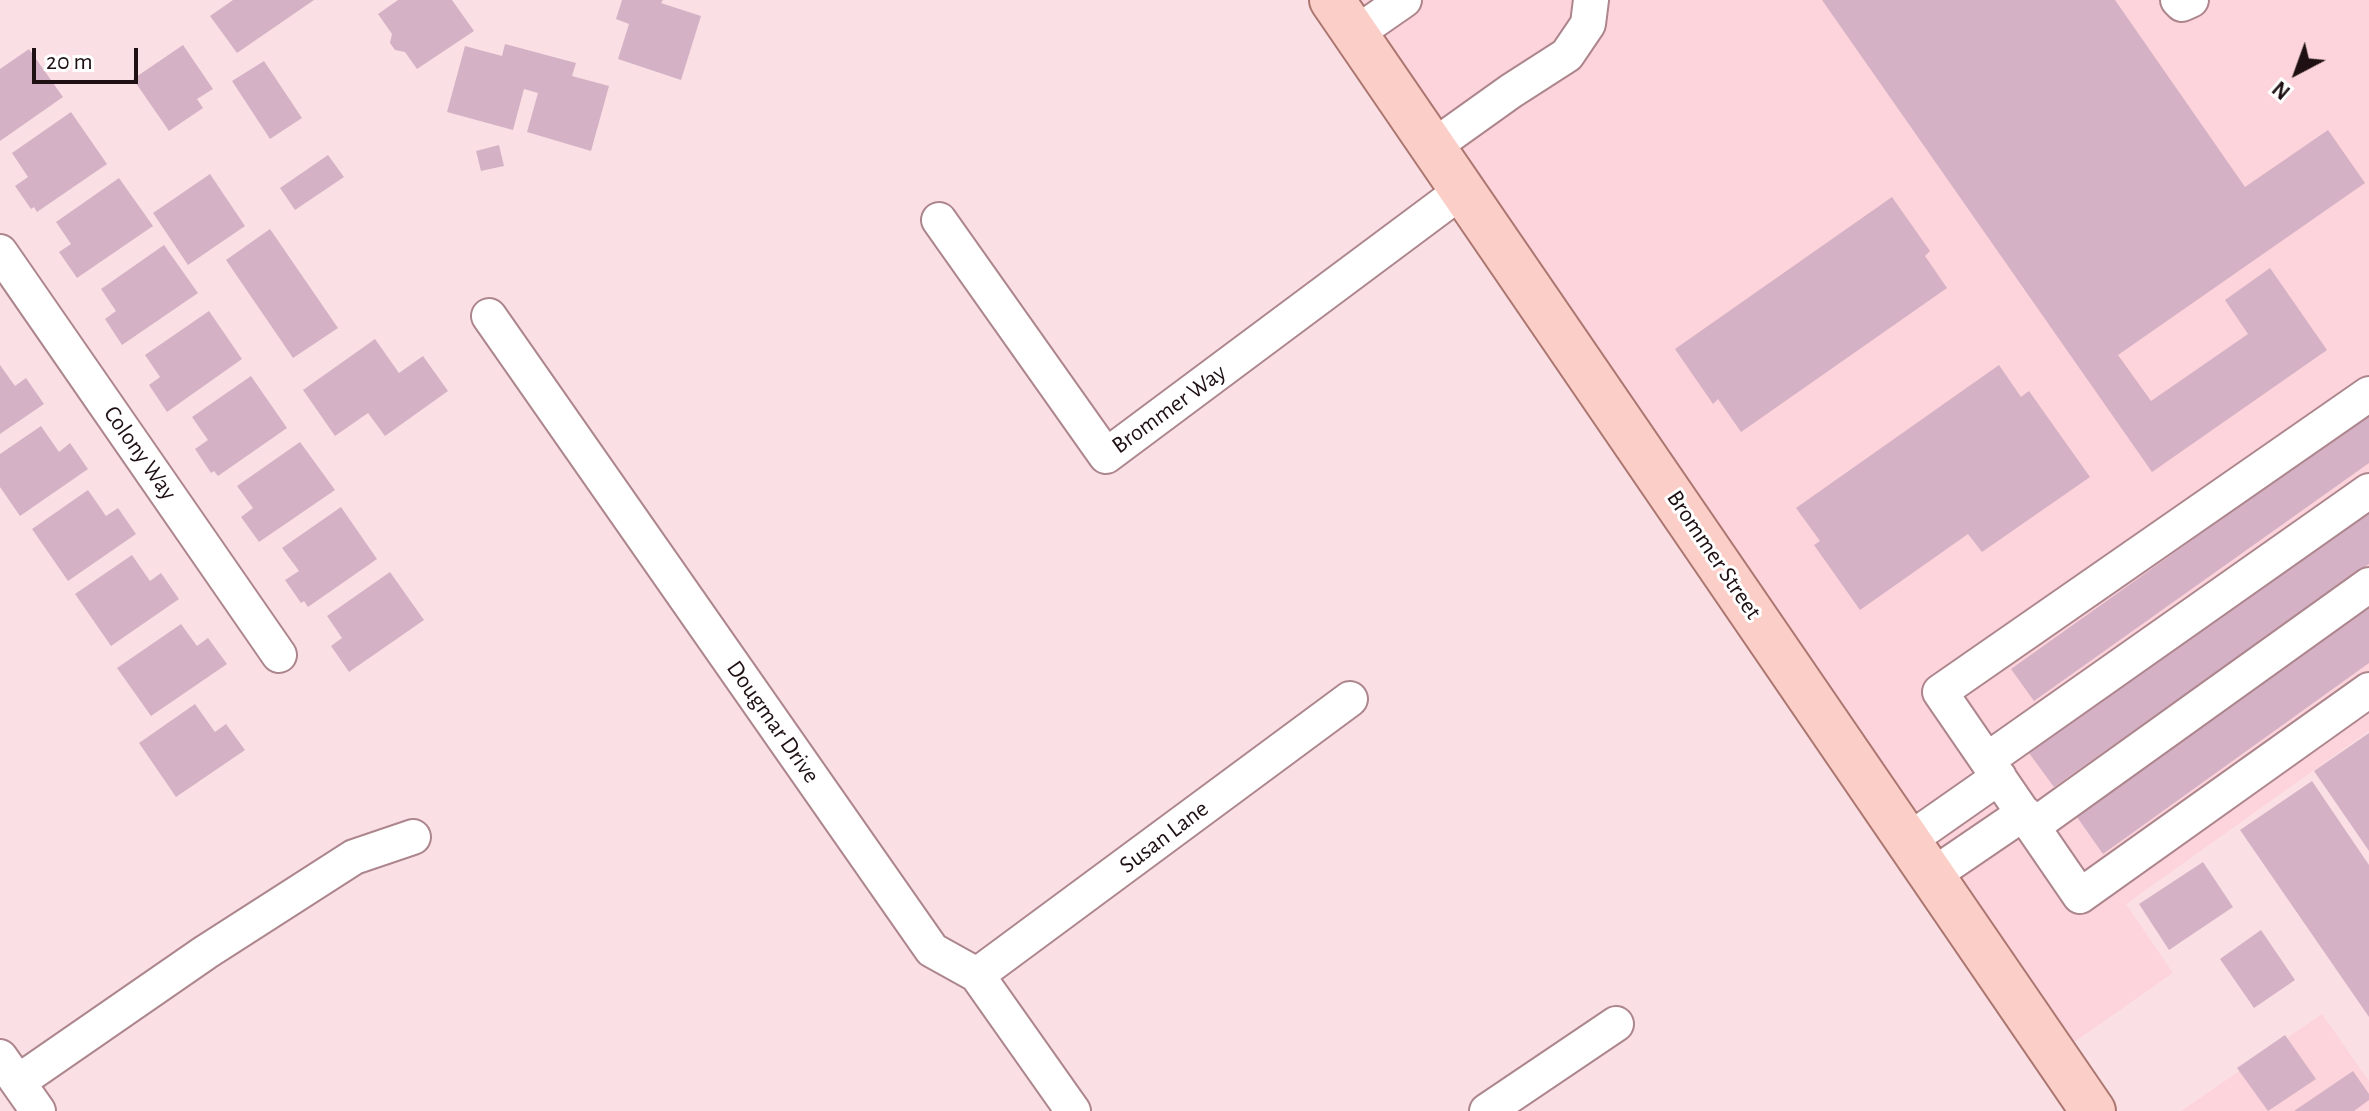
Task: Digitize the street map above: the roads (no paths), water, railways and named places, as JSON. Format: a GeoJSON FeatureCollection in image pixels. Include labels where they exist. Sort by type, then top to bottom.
{"type":"FeatureCollection","features":[{"type":"Feature","properties":{"kind":"main road","name":"Brommer Street"},"geometry":{"type":"LineString","coordinates":[[1344,17],[2093,1111]]}},
{"type":"Feature","properties":{"kind":"street"},"geometry":{"type":"LineString","coordinates":[[1344,17],[1404,0]]}},
{"type":"Feature","properties":{"kind":"street"},"geometry":{"type":"LineString","coordinates":[[1434,146],[1567,55],[1588,24],[1591,0]]}},
{"type":"Feature","properties":{"kind":"street"},"geometry":{"type":"LineString","coordinates":[[2178,0],[2182,4],[2191,0]]}},
{"type":"Feature","properties":{"kind":"street","name":"Brommer Way"},"geometry":{"type":"LineString","coordinates":[[939,220],[1106,456],[1464,189]]}},
{"type":"Feature","properties":{"kind":"street","name":"Colony Way"},"geometry":{"type":"LineString","coordinates":[[0,252],[279,655]]}},
{"type":"Feature","properties":{"kind":"street","name":"Dougmar Drive"},"geometry":{"type":"LineString","coordinates":[[489,316],[932,950],[977,975],[1073,1111]]}},
{"type":"Feature","properties":{"kind":"street"},"geometry":{"type":"LineString","coordinates":[[2369,394],[1940,692],[2080,896],[2369,690]]}},
{"type":"Feature","properties":{"kind":"street"},"geometry":{"type":"LineString","coordinates":[[1909,840],[1993,768],[2369,491]]}},
{"type":"Feature","properties":{"kind":"street"},"geometry":{"type":"LineString","coordinates":[[1933,875],[2028,820],[2369,585]]}},
{"type":"Feature","properties":{"kind":"street","name":"Susan Lane"},"geometry":{"type":"LineString","coordinates":[[977,975],[1350,699]]}},
{"type":"Feature","properties":{"kind":"street"},"geometry":{"type":"LineString","coordinates":[[38,1111],[5,1065],[206,952],[354,857],[413,837]]}},
{"type":"Feature","properties":{"kind":"street"},"geometry":{"type":"LineString","coordinates":[[1487,1111],[1616,1024]]}}]}
